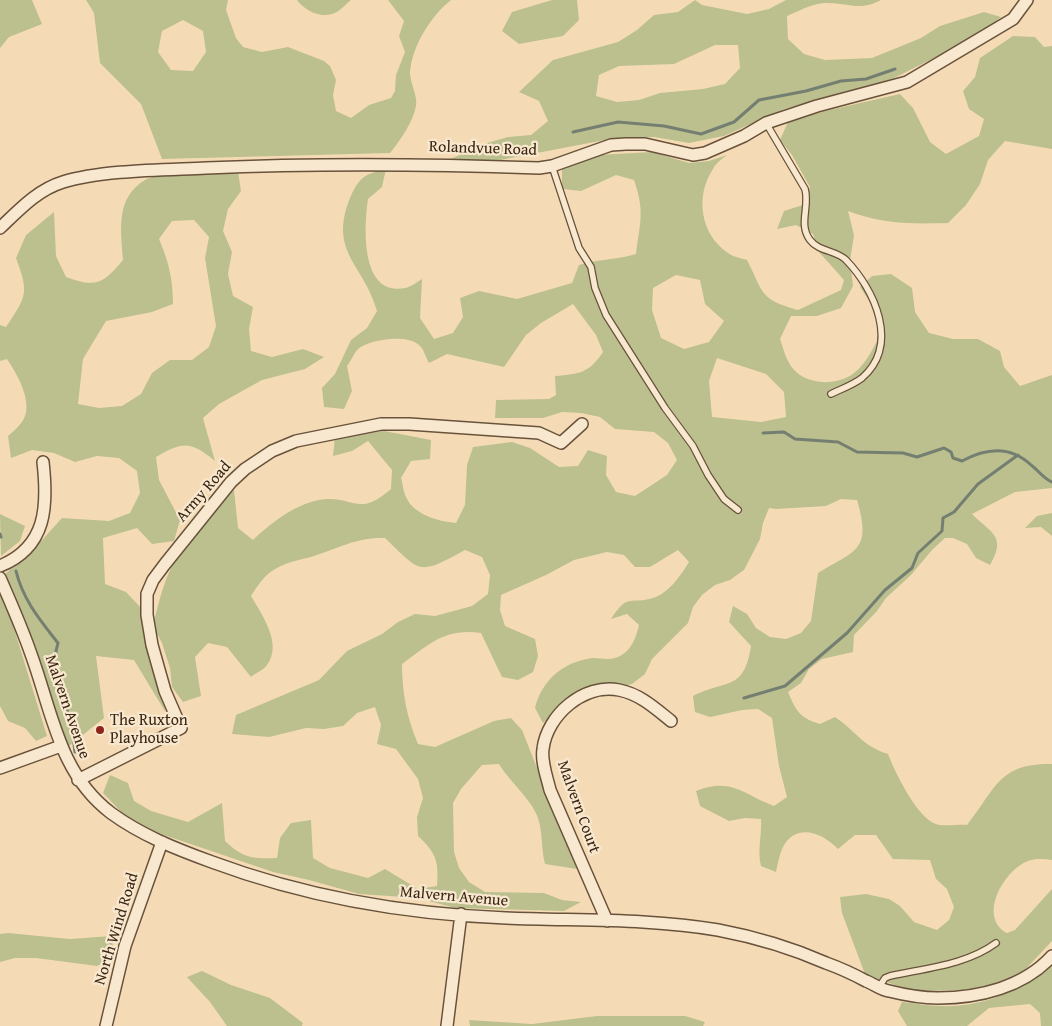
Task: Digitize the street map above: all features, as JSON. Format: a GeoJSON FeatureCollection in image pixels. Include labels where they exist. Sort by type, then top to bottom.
{"type":"FeatureCollection","features":[{"type":"Feature","properties":{"kind":"street","name":"Rolandvue Road"},"geometry":{"type":"LineString","coordinates":[[0,228],[40,192],[63,182],[91,176],[273,165],[410,163],[539,168],[552,166],[611,145],[626,144],[645,144],[693,155],[705,153],[744,136],[766,123],[817,106],[907,82],[1013,19],[1027,0]]}},
{"type":"Feature","properties":{"kind":"street","name":"Army Road"},"geometry":{"type":"LineString","coordinates":[[78,780],[181,728],[165,690],[152,645],[147,615],[147,594],[153,580],[165,564],[245,468],[280,446],[296,440],[381,424],[410,424],[539,433],[560,443],[582,424]]}},
{"type":"Feature","properties":{"kind":"street"},"geometry":{"type":"LineString","coordinates":[[0,566],[11,562],[23,552],[41,528],[46,486],[43,462]]}},
{"type":"Feature","properties":{"kind":"street","name":"Malvern Avenue"},"geometry":{"type":"LineString","coordinates":[[0,578],[31,654],[61,746],[78,780],[90,795],[112,814],[140,832],[237,872],[309,893],[394,908],[501,918],[607,921],[717,930],[766,941],[826,962],[886,991],[920,997],[974,996],[1016,982],[1038,970],[1052,956]]}},
{"type":"Feature","properties":{"kind":"street","name":"Malvern Court"},"geometry":{"type":"LineString","coordinates":[[607,921],[550,790],[542,751],[544,738],[556,715],[566,706],[581,697],[598,691],[618,689],[632,694],[671,721]]}},
{"type":"Feature","properties":{"kind":"street"},"geometry":{"type":"LineString","coordinates":[[0,768],[61,746]]}},
{"type":"Feature","properties":{"kind":"street","name":"North Wind Road"},"geometry":{"type":"LineString","coordinates":[[106,1026],[125,946],[162,842]]}},
{"type":"Feature","properties":{"kind":"street"},"geometry":{"type":"LineString","coordinates":[[448,1026],[461,914]]}},
{"type":"Feature","properties":{"kind":"lane"},"geometry":{"type":"LineString","coordinates":[[766,123],[805,189],[807,198],[803,225],[806,232],[818,247],[839,254],[847,262],[867,289],[881,321],[878,355],[862,378],[831,394]]}},
{"type":"Feature","properties":{"kind":"lane"},"geometry":{"type":"LineString","coordinates":[[552,166],[579,248],[591,267],[595,288],[606,315],[665,408],[693,446],[708,475],[724,499],[738,510]]}},
{"type":"Feature","properties":{"kind":"lane"},"geometry":{"type":"LineString","coordinates":[[879,988],[885,978],[890,976],[950,964],[984,952],[996,944]]}},
{"type":"Feature","properties":{"kind":"green space"},"geometry":{"type":"Polygon","coordinates":[[[0,0],[32,0],[42,24],[9,37],[0,48],[0,0]]]}},
{"type":"Feature","properties":{"kind":"green space"},"geometry":{"type":"Polygon","coordinates":[[[86,0],[228,0],[226,10],[236,38],[243,47],[262,52],[288,47],[324,61],[330,66],[336,80],[333,95],[336,111],[351,118],[369,105],[391,98],[395,91],[396,75],[405,52],[399,36],[404,21],[388,0],[451,0],[436,14],[414,52],[410,72],[416,106],[409,125],[390,153],[162,159],[141,104],[100,63],[94,13],[86,0]],[[183,20],[162,31],[158,52],[171,70],[193,71],[206,52],[203,31],[183,20]]]}},
{"type":"Feature","properties":{"kind":"green space"},"geometry":{"type":"Polygon","coordinates":[[[297,0],[351,0],[337,12],[322,15],[312,12],[297,0]]]}},
{"type":"Feature","properties":{"kind":"green space"},"geometry":{"type":"Polygon","coordinates":[[[552,0],[577,0],[579,20],[563,36],[519,44],[502,31],[512,12],[552,0]]]}},
{"type":"Feature","properties":{"kind":"green space"},"geometry":{"type":"Polygon","coordinates":[[[695,0],[702,5],[747,14],[769,9],[786,0],[881,0],[873,4],[859,6],[824,3],[805,8],[787,16],[788,39],[804,54],[825,60],[872,58],[921,38],[940,26],[984,12],[1001,17],[980,35],[892,79],[784,109],[724,136],[689,143],[654,137],[610,139],[490,162],[446,161],[487,143],[508,137],[531,135],[548,121],[539,101],[519,92],[553,60],[618,42],[637,30],[654,15],[678,12],[695,0]],[[715,45],[674,64],[619,66],[599,75],[596,96],[617,102],[639,100],[660,93],[703,89],[725,84],[740,68],[738,45],[715,45]]]}},
{"type":"Feature","properties":{"kind":"green space"},"geometry":{"type":"Polygon","coordinates":[[[1013,36],[1035,37],[1044,47],[1052,46],[1052,149],[1005,141],[988,160],[980,184],[966,205],[948,223],[885,221],[848,211],[854,235],[850,261],[853,286],[841,308],[817,316],[791,316],[780,339],[785,356],[793,369],[800,375],[818,382],[837,381],[846,378],[863,364],[882,331],[874,308],[860,287],[872,276],[891,274],[912,288],[915,312],[929,333],[953,339],[978,339],[1000,351],[1004,367],[1020,386],[1052,375],[1052,488],[1015,492],[972,514],[991,531],[997,541],[995,555],[990,565],[976,558],[967,544],[953,538],[945,538],[911,575],[886,598],[877,611],[854,635],[853,652],[822,659],[809,669],[801,683],[788,692],[796,709],[803,716],[820,724],[835,717],[872,747],[888,754],[914,804],[921,813],[936,824],[967,825],[992,790],[1009,773],[1034,765],[1052,764],[1052,860],[1034,859],[1019,866],[1003,884],[997,894],[994,906],[994,916],[998,926],[1007,933],[1015,930],[1052,889],[1052,941],[1021,974],[976,990],[911,991],[865,974],[842,913],[840,897],[866,894],[889,899],[900,906],[914,922],[937,930],[949,920],[954,907],[947,889],[936,879],[930,860],[893,859],[876,835],[855,835],[838,849],[826,839],[806,832],[792,836],[786,842],[776,872],[761,866],[759,854],[761,819],[745,818],[729,821],[700,806],[696,791],[708,787],[728,786],[774,806],[787,797],[779,766],[772,718],[758,709],[742,710],[710,717],[695,712],[693,696],[732,682],[744,671],[751,646],[729,622],[733,606],[747,614],[756,628],[770,637],[786,639],[801,633],[811,621],[818,573],[851,553],[861,539],[863,530],[857,500],[841,499],[826,506],[769,508],[763,523],[760,539],[744,570],[730,580],[715,585],[702,595],[693,607],[688,623],[652,659],[645,674],[632,684],[567,700],[543,723],[535,708],[543,689],[555,674],[563,668],[582,660],[592,658],[608,659],[621,656],[630,648],[639,625],[627,614],[611,619],[626,602],[653,598],[669,588],[689,562],[678,550],[650,567],[635,567],[624,555],[607,552],[574,560],[501,595],[500,610],[505,626],[535,639],[538,656],[533,672],[518,680],[502,677],[481,633],[468,632],[447,635],[430,644],[402,664],[406,705],[418,744],[435,747],[494,721],[511,718],[522,730],[577,869],[545,864],[540,824],[535,811],[499,764],[482,765],[461,789],[453,803],[454,852],[459,868],[469,882],[485,892],[544,893],[562,900],[581,902],[564,911],[455,908],[418,898],[359,894],[273,872],[164,835],[129,820],[103,793],[110,775],[128,783],[134,801],[151,811],[188,822],[222,803],[225,841],[237,851],[254,858],[277,858],[280,838],[291,823],[311,820],[313,858],[330,868],[368,878],[385,869],[418,889],[437,886],[437,864],[435,858],[429,847],[418,836],[417,817],[423,798],[418,779],[396,749],[377,744],[381,725],[375,707],[357,713],[343,726],[324,729],[306,728],[269,737],[232,734],[236,715],[319,680],[347,651],[382,634],[398,622],[415,614],[435,616],[472,606],[488,594],[490,575],[482,557],[465,550],[438,564],[422,567],[407,559],[385,538],[375,538],[348,544],[291,562],[273,570],[259,584],[251,596],[265,621],[272,639],[273,648],[267,665],[251,677],[227,647],[208,643],[195,657],[201,696],[183,702],[172,687],[170,668],[162,643],[153,626],[169,571],[178,554],[200,525],[234,490],[238,528],[253,540],[267,527],[292,510],[310,502],[330,499],[362,504],[370,503],[380,498],[391,489],[392,470],[368,441],[352,451],[333,456],[335,437],[374,429],[431,440],[430,459],[411,461],[401,478],[404,492],[410,503],[421,513],[434,519],[456,523],[465,505],[467,465],[473,447],[512,442],[530,448],[559,467],[578,466],[588,450],[607,456],[606,475],[616,492],[635,496],[667,475],[677,460],[668,443],[654,432],[615,429],[600,417],[562,412],[543,418],[495,418],[496,400],[549,399],[556,395],[555,376],[583,371],[593,364],[603,352],[596,335],[573,304],[541,323],[526,335],[504,367],[447,354],[429,363],[421,347],[413,342],[389,339],[371,343],[358,349],[347,366],[352,391],[344,409],[324,407],[322,388],[335,374],[351,340],[367,328],[377,311],[364,281],[350,258],[345,246],[343,232],[344,217],[350,198],[360,181],[368,175],[386,169],[382,187],[368,199],[366,241],[368,257],[372,271],[380,282],[390,288],[405,288],[412,286],[422,279],[420,318],[434,339],[453,333],[463,317],[460,298],[479,291],[517,299],[572,283],[579,265],[636,254],[641,209],[634,180],[616,175],[581,191],[562,189],[562,170],[598,155],[652,152],[689,163],[709,161],[727,155],[714,167],[704,191],[702,202],[703,214],[711,236],[730,254],[747,260],[760,287],[769,298],[798,310],[841,290],[844,280],[819,252],[813,234],[796,225],[777,229],[784,211],[803,205],[810,187],[792,155],[780,140],[788,122],[825,111],[900,94],[913,108],[930,142],[946,154],[979,136],[984,119],[969,109],[963,91],[975,77],[980,58],[1013,36]],[[676,275],[653,288],[652,310],[661,338],[684,349],[709,342],[724,321],[705,304],[700,280],[676,275]],[[717,358],[709,381],[712,417],[761,422],[786,417],[784,392],[766,374],[717,358]]]}},
{"type":"Feature","properties":{"kind":"green space"},"geometry":{"type":"Polygon","coordinates":[[[191,171],[238,172],[241,191],[228,209],[223,231],[232,252],[228,274],[233,296],[253,307],[249,329],[251,351],[272,357],[303,349],[324,357],[305,369],[262,380],[219,404],[203,418],[215,461],[207,454],[187,446],[173,448],[156,457],[159,480],[180,520],[174,541],[152,544],[137,528],[103,538],[105,584],[126,592],[142,609],[146,648],[166,713],[134,660],[96,656],[104,718],[69,746],[62,742],[36,651],[5,574],[34,549],[62,518],[109,521],[130,513],[140,493],[137,471],[119,458],[97,456],[75,462],[54,453],[32,450],[11,458],[8,436],[22,422],[27,407],[20,381],[7,359],[0,361],[0,325],[6,327],[22,301],[24,294],[23,279],[16,258],[26,235],[54,212],[56,256],[66,277],[85,282],[98,282],[110,274],[123,260],[122,216],[124,205],[135,187],[149,178],[191,171]],[[194,220],[172,221],[159,239],[170,271],[173,304],[152,312],[106,321],[83,359],[78,404],[99,408],[122,406],[141,394],[152,373],[170,360],[192,360],[209,347],[216,326],[205,258],[209,237],[194,220]]]}},
{"type":"Feature","properties":{"kind":"green space"},"geometry":{"type":"Polygon","coordinates":[[[1052,513],[1052,536],[1041,527],[1025,528],[1037,516],[1052,513]]]}},
{"type":"Feature","properties":{"kind":"green space"},"geometry":{"type":"Polygon","coordinates":[[[0,514],[25,526],[20,541],[1,556],[0,514]]]}},
{"type":"Feature","properties":{"kind":"green space"},"geometry":{"type":"Polygon","coordinates":[[[0,592],[8,609],[47,736],[36,741],[25,728],[8,721],[0,706],[0,592]]]}},
{"type":"Feature","properties":{"kind":"green space"},"geometry":{"type":"Polygon","coordinates":[[[8,933],[70,939],[111,936],[115,956],[97,966],[36,958],[15,958],[0,962],[0,934],[8,933]]]}},
{"type":"Feature","properties":{"kind":"green space"},"geometry":{"type":"Polygon","coordinates":[[[1052,966],[1052,1026],[1041,1026],[1040,1013],[1030,1004],[989,1008],[967,1026],[907,1026],[898,1011],[902,1002],[956,1006],[986,1001],[1014,990],[1052,966]]]}},
{"type":"Feature","properties":{"kind":"green space"},"geometry":{"type":"Polygon","coordinates":[[[202,971],[231,985],[270,998],[303,1023],[302,1026],[227,1026],[210,1002],[187,977],[202,971]]]}},
{"type":"Feature","properties":{"kind":"green space"},"geometry":{"type":"Polygon","coordinates":[[[597,1016],[685,1016],[705,1022],[703,1026],[470,1026],[469,1020],[532,1024],[597,1016]]]}},
{"type":"Feature","properties":{"kind":"waterway"},"geometry":{"type":"LineString","coordinates":[[573,132],[618,122],[664,126],[701,134],[734,122],[759,100],[806,91],[841,81],[866,79],[895,69]]}},
{"type":"Feature","properties":{"kind":"waterway"},"geometry":{"type":"LineString","coordinates":[[763,433],[784,432],[795,439],[838,442],[857,452],[903,453],[917,457],[944,448],[951,452],[953,458],[962,461],[989,451],[1006,452],[1015,454],[1023,459],[1052,482]]}},
{"type":"Feature","properties":{"kind":"waterway"},"geometry":{"type":"LineString","coordinates":[[744,698],[785,686],[847,633],[885,590],[912,568],[918,553],[942,531],[943,518],[954,512],[978,484],[1018,455]]}},
{"type":"Feature","properties":{"kind":"waterway"},"geometry":{"type":"LineString","coordinates":[[16,571],[28,600],[58,643],[54,663],[56,678],[70,720],[75,752]]}},
{"type":"Feature","properties":{"kind":"place","name":"The Ruxton Playhouse"},"geometry":{"type":"Point","coordinates":[100,730]}}]}
